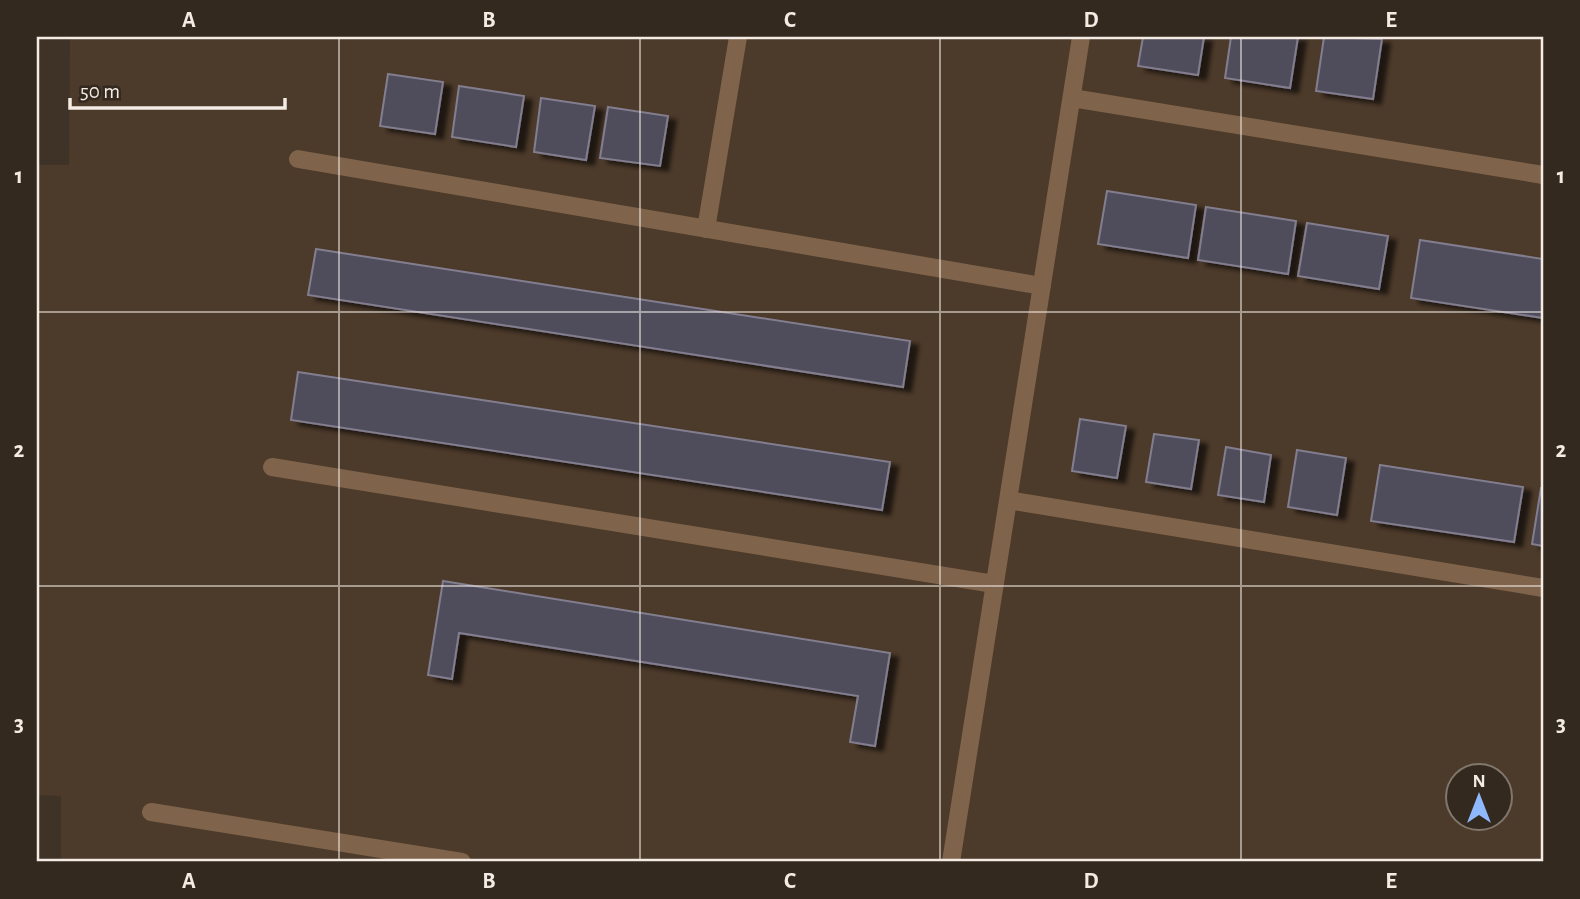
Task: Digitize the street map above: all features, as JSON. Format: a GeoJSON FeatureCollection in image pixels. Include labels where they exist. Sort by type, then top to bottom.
{"type":"FeatureCollection","features":[{"type":"Feature","properties":{"kind":"street"},"geometry":{"type":"LineString","coordinates":[[706,229],[738,37]]}},
{"type":"Feature","properties":{"kind":"street"},"geometry":{"type":"LineString","coordinates":[[951,862],[1082,37]]}},
{"type":"Feature","properties":{"kind":"street"},"geometry":{"type":"LineString","coordinates":[[1072,98],[1543,175]]}},
{"type":"Feature","properties":{"kind":"street"},"geometry":{"type":"LineString","coordinates":[[298,159],[1042,286]]}},
{"type":"Feature","properties":{"kind":"street"},"geometry":{"type":"LineString","coordinates":[[272,467],[994,584]]}},
{"type":"Feature","properties":{"kind":"street"},"geometry":{"type":"LineString","coordinates":[[1008,500],[1543,588]]}},
{"type":"Feature","properties":{"kind":"street"},"geometry":{"type":"LineString","coordinates":[[151,812],[462,862]]}},
{"type":"Feature","properties":{"kind":"shaded area"},"geometry":{"type":"Polygon","coordinates":[[[70,37],[1543,37],[1543,862],[61,862],[61,796],[37,795],[37,165],[69,165],[70,37]]]}},
{"type":"Feature","properties":{"kind":"building"},"geometry":{"type":"Polygon","coordinates":[[[1143,37],[1204,37],[1198,75],[1138,66],[1143,37]]]}},
{"type":"Feature","properties":{"kind":"building"},"geometry":{"type":"Polygon","coordinates":[[[1231,37],[1298,37],[1290,88],[1225,78],[1231,37]]]}},
{"type":"Feature","properties":{"kind":"building"},"geometry":{"type":"Polygon","coordinates":[[[1324,37],[1382,39],[1373,99],[1316,91],[1324,37]]]}},
{"type":"Feature","properties":{"kind":"building"},"geometry":{"type":"Polygon","coordinates":[[[388,74],[443,82],[435,134],[380,126],[388,74]]]}},
{"type":"Feature","properties":{"kind":"building"},"geometry":{"type":"Polygon","coordinates":[[[459,86],[524,96],[516,147],[452,137],[459,86]]]}},
{"type":"Feature","properties":{"kind":"building"},"geometry":{"type":"Polygon","coordinates":[[[541,98],[595,106],[586,160],[534,152],[541,98]]]}},
{"type":"Feature","properties":{"kind":"building"},"geometry":{"type":"Polygon","coordinates":[[[608,107],[668,116],[660,166],[600,158],[608,107]]]}},
{"type":"Feature","properties":{"kind":"building"},"geometry":{"type":"Polygon","coordinates":[[[1107,191],[1196,205],[1188,258],[1098,244],[1107,191]]]}},
{"type":"Feature","properties":{"kind":"building"},"geometry":{"type":"Polygon","coordinates":[[[1206,207],[1296,221],[1288,274],[1198,260],[1206,207]]]}},
{"type":"Feature","properties":{"kind":"building"},"geometry":{"type":"Polygon","coordinates":[[[1307,223],[1388,236],[1379,289],[1298,276],[1307,223]]]}},
{"type":"Feature","properties":{"kind":"building"},"geometry":{"type":"Polygon","coordinates":[[[1420,240],[1543,259],[1543,318],[1411,298],[1420,240]]]}},
{"type":"Feature","properties":{"kind":"building"},"geometry":{"type":"Polygon","coordinates":[[[316,249],[910,341],[903,387],[308,295],[316,249]]]}},
{"type":"Feature","properties":{"kind":"building"},"geometry":{"type":"Polygon","coordinates":[[[298,372],[890,462],[882,510],[291,420],[298,372]]]}},
{"type":"Feature","properties":{"kind":"building"},"geometry":{"type":"Polygon","coordinates":[[[1080,419],[1126,426],[1117,478],[1072,471],[1080,419]]]}},
{"type":"Feature","properties":{"kind":"building"},"geometry":{"type":"Polygon","coordinates":[[[1154,434],[1199,440],[1191,489],[1146,482],[1154,434]]]}},
{"type":"Feature","properties":{"kind":"building"},"geometry":{"type":"Polygon","coordinates":[[[1226,447],[1271,455],[1264,502],[1218,495],[1226,447]]]}},
{"type":"Feature","properties":{"kind":"building"},"geometry":{"type":"Polygon","coordinates":[[[1297,450],[1346,458],[1337,515],[1288,507],[1297,450]]]}},
{"type":"Feature","properties":{"kind":"building"},"geometry":{"type":"Polygon","coordinates":[[[1380,465],[1523,487],[1514,542],[1371,521],[1380,465]]]}},
{"type":"Feature","properties":{"kind":"building"},"geometry":{"type":"Polygon","coordinates":[[[1543,488],[1543,546],[1532,544],[1543,488]]]}},
{"type":"Feature","properties":{"kind":"building"},"geometry":{"type":"Polygon","coordinates":[[[443,581],[890,653],[875,746],[850,742],[858,696],[459,633],[452,679],[428,675],[443,581]]]}}]}
